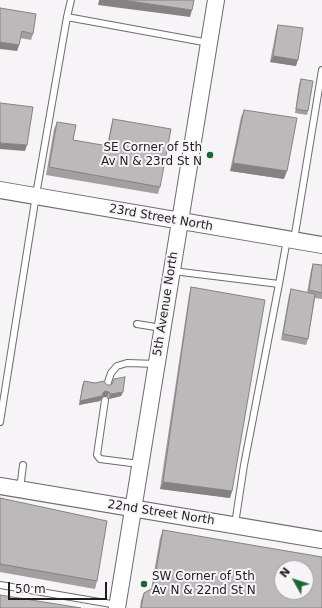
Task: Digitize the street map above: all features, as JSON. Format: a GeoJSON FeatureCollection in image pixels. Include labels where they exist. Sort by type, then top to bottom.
{"type":"FeatureCollection","features":[{"type":"Feature","properties":{"kind":"main road","name":"5th Avenue North"},"geometry":{"type":"LineString","coordinates":[[117,606],[216,0]]}},
{"type":"Feature","properties":{"kind":"main road","name":"23rd Street North"},"geometry":{"type":"LineString","coordinates":[[0,190],[322,245]]}},
{"type":"Feature","properties":{"kind":"main road","name":"22nd Street North"},"geometry":{"type":"LineString","coordinates":[[0,486],[322,540]]}},
{"type":"Feature","properties":{"kind":"lane"},"geometry":{"type":"LineString","coordinates":[[0,422],[36,195],[71,0]]}},
{"type":"Feature","properties":{"kind":"lane"},"geometry":{"type":"LineString","coordinates":[[67,17],[209,43]]}},
{"type":"Feature","properties":{"kind":"lane"},"geometry":{"type":"LineString","coordinates":[[234,525],[244,465],[280,284],[291,240],[322,70]]}},
{"type":"Feature","properties":{"kind":"lane"},"geometry":{"type":"LineString","coordinates":[[172,271],[280,284]]}},
{"type":"Feature","properties":{"kind":"lane"},"geometry":{"type":"LineString","coordinates":[[137,324],[162,328]]}},
{"type":"Feature","properties":{"kind":"lane"},"geometry":{"type":"LineString","coordinates":[[107,385],[111,373],[117,366],[126,363],[157,364]]}},
{"type":"Feature","properties":{"kind":"lane"},"geometry":{"type":"LineString","coordinates":[[105,400],[96,455],[100,459],[140,465]]}},
{"type":"Feature","properties":{"kind":"lane"},"geometry":{"type":"LineString","coordinates":[[19,490],[23,465]]}},
{"type":"Feature","properties":{"kind":"lane"},"geometry":{"type":"LineString","coordinates":[[0,585],[117,606]]}},
{"type":"Feature","properties":{"kind":"building"},"geometry":{"type":"Polygon","coordinates":[[[122,0],[194,0],[192,10],[122,0]]]}},
{"type":"Feature","properties":{"kind":"building"},"geometry":{"type":"Polygon","coordinates":[[[0,8],[36,14],[33,34],[22,31],[19,45],[0,42],[0,8]]]}},
{"type":"Feature","properties":{"kind":"building"},"geometry":{"type":"Polygon","coordinates":[[[278,25],[303,28],[298,60],[273,56],[278,25]]]}},
{"type":"Feature","properties":{"kind":"building"},"geometry":{"type":"Polygon","coordinates":[[[301,79],[313,81],[308,111],[296,109],[301,79]]]}},
{"type":"Feature","properties":{"kind":"building"},"geometry":{"type":"Polygon","coordinates":[[[0,103],[33,107],[27,145],[0,143],[0,103]]]}},
{"type":"Feature","properties":{"kind":"building"},"geometry":{"type":"Polygon","coordinates":[[[244,110],[297,118],[287,171],[233,163],[244,110]]]}},
{"type":"Feature","properties":{"kind":"building"},"geometry":{"type":"Polygon","coordinates":[[[113,119],[171,129],[160,187],[49,167],[57,122],[76,125],[73,140],[108,146],[113,119]]]}},
{"type":"Feature","properties":{"kind":"building"},"geometry":{"type":"Polygon","coordinates":[[[313,264],[322,265],[322,293],[309,290],[313,264]]]}},
{"type":"Feature","properties":{"kind":"building"},"geometry":{"type":"Polygon","coordinates":[[[191,287],[265,300],[232,491],[163,482],[191,287]]]}},
{"type":"Feature","properties":{"kind":"building"},"geometry":{"type":"Polygon","coordinates":[[[291,289],[315,294],[308,339],[283,334],[291,289]]]}},
{"type":"Feature","properties":{"kind":"building"},"geometry":{"type":"Polygon","coordinates":[[[125,377],[123,392],[111,394],[105,391],[102,396],[80,401],[84,381],[95,383],[104,381],[107,385],[110,385],[114,379],[125,377]]]}},
{"type":"Feature","properties":{"kind":"building"},"geometry":{"type":"Polygon","coordinates":[[[0,498],[107,521],[97,581],[0,564],[0,498]]]}},
{"type":"Feature","properties":{"kind":"building"},"geometry":{"type":"Polygon","coordinates":[[[163,530],[322,557],[322,608],[141,608],[144,593],[153,588],[163,530]]]}},
{"type":"Feature","properties":{"kind":"building"},"geometry":{"type":"Polygon","coordinates":[[[0,595],[81,608],[0,608],[0,595]]]}},
{"type":"Feature","properties":{"kind":"place","name":"SE Corner of 5th Av N & 23rd St N"},"geometry":{"type":"Point","coordinates":[210,155]}},
{"type":"Feature","properties":{"kind":"place","name":"SW Corner of 5th Av N & 22nd St N"},"geometry":{"type":"Point","coordinates":[144,584]}}]}
